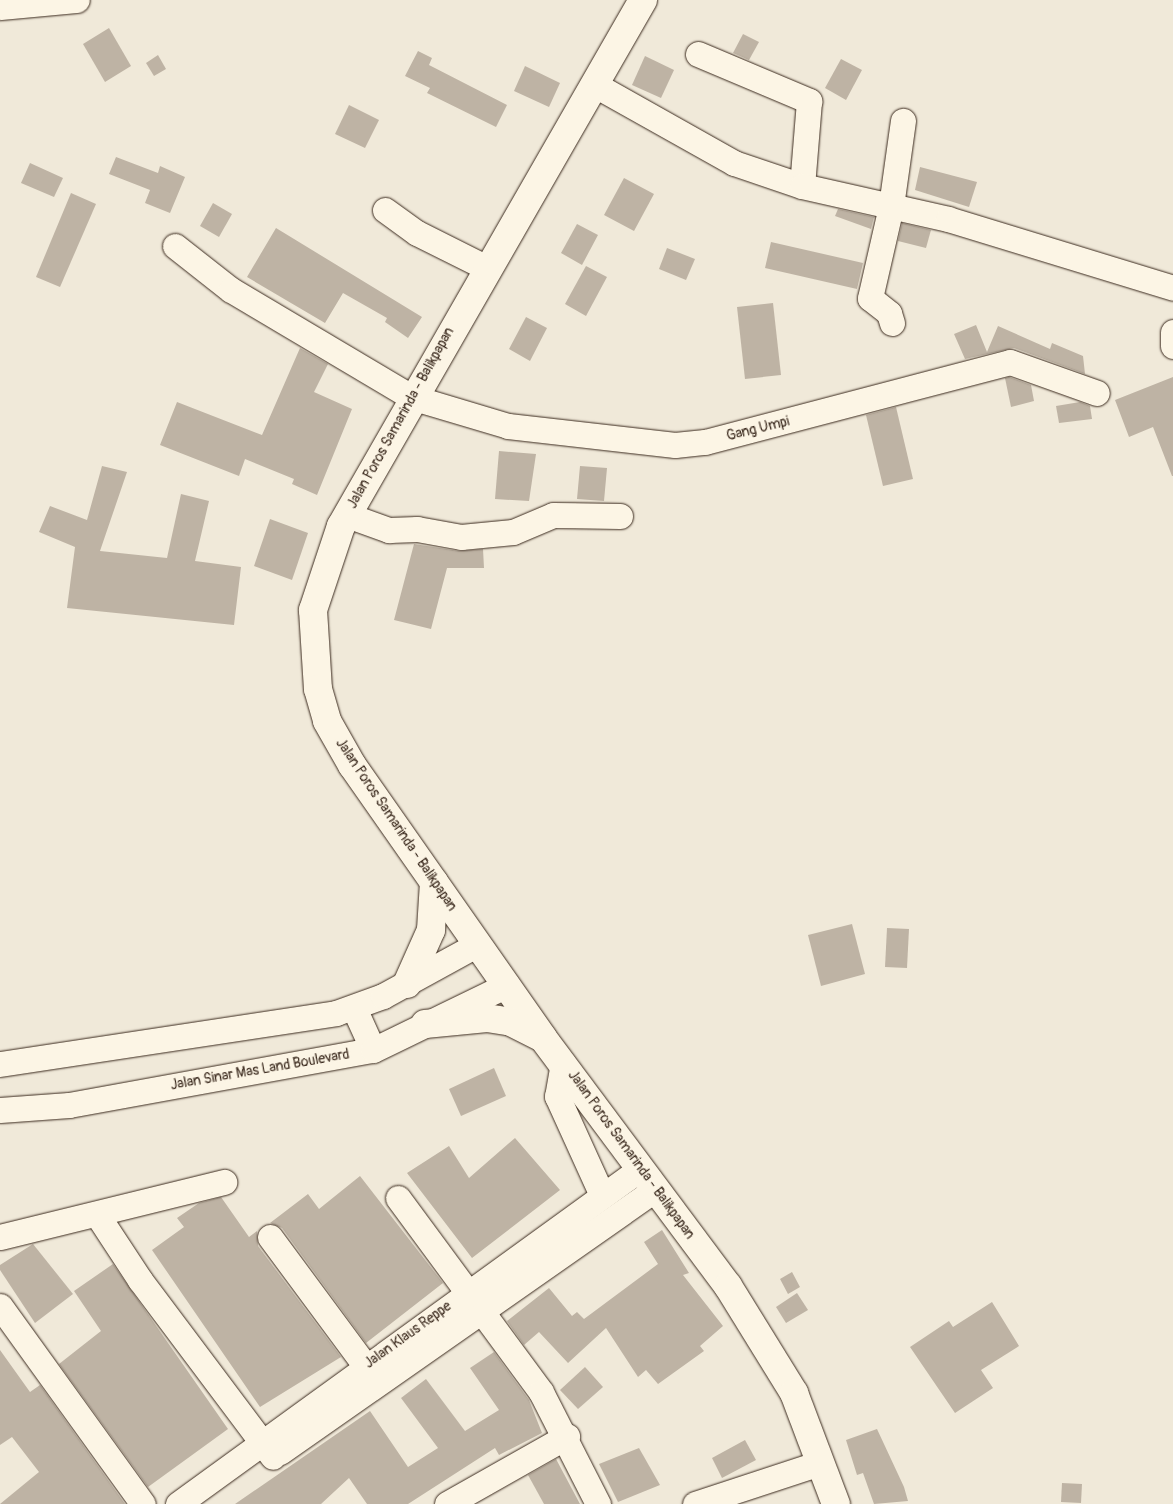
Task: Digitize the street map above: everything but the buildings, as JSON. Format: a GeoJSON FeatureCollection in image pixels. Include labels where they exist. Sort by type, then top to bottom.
{"type":"FeatureCollection","features":[{"type":"Feature","properties":{"kind":"highway","name":"Jalan Poros Samarinda - Balikpapan"},"geometry":{"type":"LineString","coordinates":[[643,0],[597,86],[411,397],[346,515],[313,610],[318,689],[327,721],[352,765],[543,1038],[623,1140],[647,1179],[728,1286],[794,1393],[836,1504]]}},
{"type":"Feature","properties":{"kind":"highway"},"geometry":{"type":"LineString","coordinates":[[407,984],[431,930],[434,882]]}},
{"type":"Feature","properties":{"kind":"highway"},"geometry":{"type":"LineString","coordinates":[[425,1024],[487,1018],[511,1022],[543,1038]]}},
{"type":"Feature","properties":{"kind":"street"},"geometry":{"type":"LineString","coordinates":[[4,5],[77,0]]}},
{"type":"Feature","properties":{"kind":"street"},"geometry":{"type":"LineString","coordinates":[[698,54],[809,101],[802,186]]}},
{"type":"Feature","properties":{"kind":"street"},"geometry":{"type":"LineString","coordinates":[[597,86],[734,163],[802,186],[892,206],[1173,288]]}},
{"type":"Feature","properties":{"kind":"street"},"geometry":{"type":"LineString","coordinates":[[892,323],[889,313],[870,298],[892,206],[903,121]]}},
{"type":"Feature","properties":{"kind":"street"},"geometry":{"type":"LineString","coordinates":[[385,210],[410,229],[487,268]]}},
{"type":"Feature","properties":{"kind":"street","name":"Gang Umpi"},"geometry":{"type":"LineString","coordinates":[[175,246],[231,290],[411,397],[508,426],[675,445],[824,413],[998,364],[1026,365],[1097,393]]}},
{"type":"Feature","properties":{"kind":"street"},"geometry":{"type":"LineString","coordinates":[[1173,332],[1173,346]]}},
{"type":"Feature","properties":{"kind":"street"},"geometry":{"type":"LineString","coordinates":[[346,515],[389,530],[417,529],[460,538],[513,532],[553,516],[620,516]]}},
{"type":"Feature","properties":{"kind":"street"},"geometry":{"type":"LineString","coordinates":[[0,1064],[354,1008],[407,984],[478,944]]}},
{"type":"Feature","properties":{"kind":"street","name":"Jalan Sinar Mas Land Boulevard"},"geometry":{"type":"LineString","coordinates":[[0,1110],[69,1105],[373,1050],[507,984]]}},
{"type":"Feature","properties":{"kind":"street"},"geometry":{"type":"LineString","coordinates":[[354,1008],[373,1050]]}},
{"type":"Feature","properties":{"kind":"street"},"geometry":{"type":"LineString","coordinates":[[563,1063],[557,1096],[597,1198],[609,1221]]}},
{"type":"Feature","properties":{"kind":"street","name":"Jalan Klaus Reppe"},"geometry":{"type":"LineString","coordinates":[[206,1504],[268,1451],[475,1300],[597,1198],[647,1179]]}},
{"type":"Feature","properties":{"kind":"street","name":"Jalan Klaus Reppe"},"geometry":{"type":"LineString","coordinates":[[475,1300],[609,1221],[647,1179]]}},
{"type":"Feature","properties":{"kind":"street"},"geometry":{"type":"LineString","coordinates":[[0,1237],[98,1216],[224,1182]]}},
{"type":"Feature","properties":{"kind":"street"},"geometry":{"type":"LineString","coordinates":[[398,1198],[475,1300],[567,1436],[598,1504]]}},
{"type":"Feature","properties":{"kind":"street"},"geometry":{"type":"LineString","coordinates":[[98,1216],[268,1451]]}},
{"type":"Feature","properties":{"kind":"street"},"geometry":{"type":"LineString","coordinates":[[270,1237],[372,1374]]}},
{"type":"Feature","properties":{"kind":"street"},"geometry":{"type":"LineString","coordinates":[[0,1306],[143,1504]]}},
{"type":"Feature","properties":{"kind":"street"},"geometry":{"type":"LineString","coordinates":[[447,1504],[567,1436]]}},
{"type":"Feature","properties":{"kind":"street","name":"Jalan Klaus Reppe"},"geometry":{"type":"LineString","coordinates":[[178,1504],[268,1451]]}},
{"type":"Feature","properties":{"kind":"street"},"geometry":{"type":"LineString","coordinates":[[696,1504],[820,1463]]}}]}
